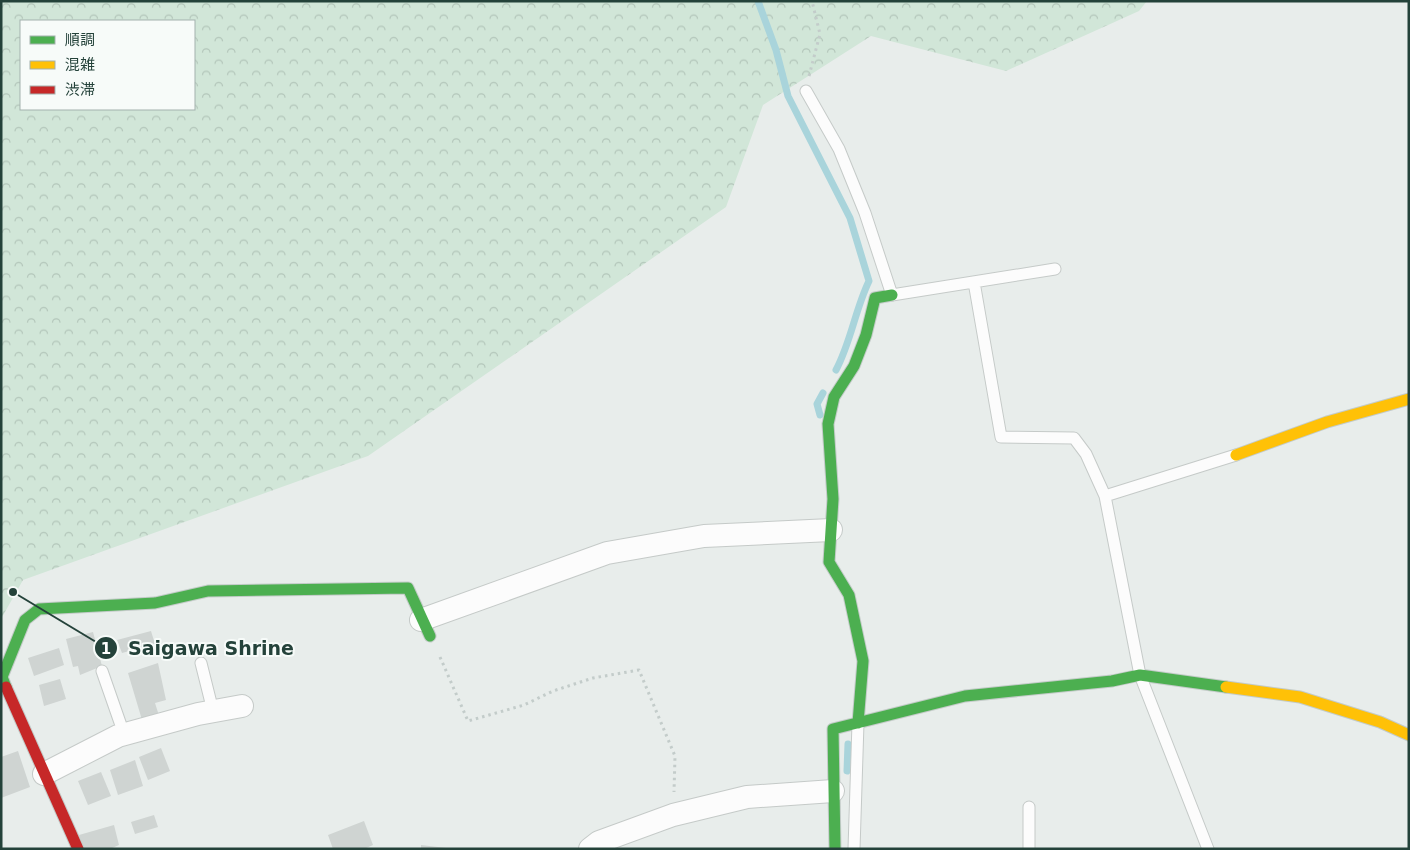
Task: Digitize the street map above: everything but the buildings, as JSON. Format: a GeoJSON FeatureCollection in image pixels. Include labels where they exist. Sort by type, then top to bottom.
{"type":"FeatureCollection","features":[{"type":"Feature","properties":{"kind":"street"},"geometry":{"type":"LineString","coordinates":[[858,724],[863,661],[849,595],[829,562],[833,498],[828,424],[834,397],[854,366],[866,335],[875,298],[892,295]]}},
{"type":"Feature","properties":{"kind":"street"},"geometry":{"type":"LineString","coordinates":[[1236,455],[1327,422],[1409,399]]}},
{"type":"Feature","properties":{"kind":"street"},"geometry":{"type":"LineString","coordinates":[[78,849],[2,677],[25,620],[39,609],[155,603],[208,591],[408,588],[426,628],[607,553],[704,536],[831,530]]}},
{"type":"Feature","properties":{"kind":"street"},"geometry":{"type":"LineString","coordinates":[[835,849],[833,729],[965,696],[1112,681],[1140,675],[1300,697],[1380,722],[1409,735]]}},
{"type":"Feature","properties":{"kind":"street"},"geometry":{"type":"LineString","coordinates":[[44,774],[124,734],[212,711],[242,706]]}},
{"type":"Feature","properties":{"kind":"street"},"geometry":{"type":"LineString","coordinates":[[590,849],[599,842],[673,815],[747,797],[833,791]]}},
{"type":"Feature","properties":{"kind":"lane"},"geometry":{"type":"LineString","coordinates":[[806,91],[839,149],[865,213],[892,295],[1055,269]]}},
{"type":"Feature","properties":{"kind":"lane"},"geometry":{"type":"LineString","coordinates":[[974,282],[1001,437],[1074,438],[1086,454],[1105,496],[1140,675],[1208,849]]}},
{"type":"Feature","properties":{"kind":"lane"},"geometry":{"type":"LineString","coordinates":[[1105,496],[1236,455]]}},
{"type":"Feature","properties":{"kind":"lane"},"geometry":{"type":"LineString","coordinates":[[201,663],[212,711]]}},
{"type":"Feature","properties":{"kind":"lane"},"geometry":{"type":"LineString","coordinates":[[102,671],[124,734]]}},
{"type":"Feature","properties":{"kind":"lane"},"geometry":{"type":"LineString","coordinates":[[854,849],[858,724]]}},
{"type":"Feature","properties":{"kind":"lane"},"geometry":{"type":"LineString","coordinates":[[1029,807],[1029,849]]}},
{"type":"Feature","properties":{"kind":"path"},"geometry":{"type":"LineString","coordinates":[[806,91],[820,34],[812,1]]}},
{"type":"Feature","properties":{"kind":"path"},"geometry":{"type":"LineString","coordinates":[[426,628],[468,721],[524,705],[553,691],[593,678],[639,670],[675,756],[673,815]]}},
{"type":"Feature","properties":{"kind":"green space"},"geometry":{"type":"Polygon","coordinates":[[[1,1],[1147,1],[1139,11],[1006,71],[871,36],[763,105],[726,207],[368,456],[23,580],[1,619],[1,1]]]}},
{"type":"Feature","properties":{"kind":"waterway"},"geometry":{"type":"LineString","coordinates":[[758,1],[776,50],[788,96],[850,218],[869,281],[846,348],[836,370]]}},
{"type":"Feature","properties":{"kind":"waterway"},"geometry":{"type":"LineString","coordinates":[[820,415],[817,404],[823,393]]}},
{"type":"Feature","properties":{"kind":"waterway"},"geometry":{"type":"LineString","coordinates":[[847,771],[848,744]]}},
{"type":"Feature","properties":{"kind":"traffic: fast"},"geometry":{"type":"LineString","coordinates":[[858,723],[863,661],[849,595],[829,562],[833,499],[828,424],[834,397],[854,366],[866,335],[875,298],[892,295]]}},
{"type":"Feature","properties":{"kind":"traffic: fast"},"geometry":{"type":"LineString","coordinates":[[6,687],[2,677],[25,620],[39,609],[155,603],[208,591],[408,588],[430,636]]}},
{"type":"Feature","properties":{"kind":"traffic: fast"},"geometry":{"type":"LineString","coordinates":[[835,849],[833,729],[965,696],[1112,681],[1140,675],[1226,687]]}},
{"type":"Feature","properties":{"kind":"traffic: slow"},"geometry":{"type":"LineString","coordinates":[[1236,455],[1327,422],[1409,399]]}},
{"type":"Feature","properties":{"kind":"traffic: slow"},"geometry":{"type":"LineString","coordinates":[[1226,687],[1300,697],[1380,722],[1409,735]]}},
{"type":"Feature","properties":{"kind":"traffic: jam"},"geometry":{"type":"LineString","coordinates":[[6,687],[78,849]]}},
{"type":"Feature","properties":{"kind":"place","name":"Saigawa Shrine"},"geometry":{"type":"Point","coordinates":[13,592]}}]}
